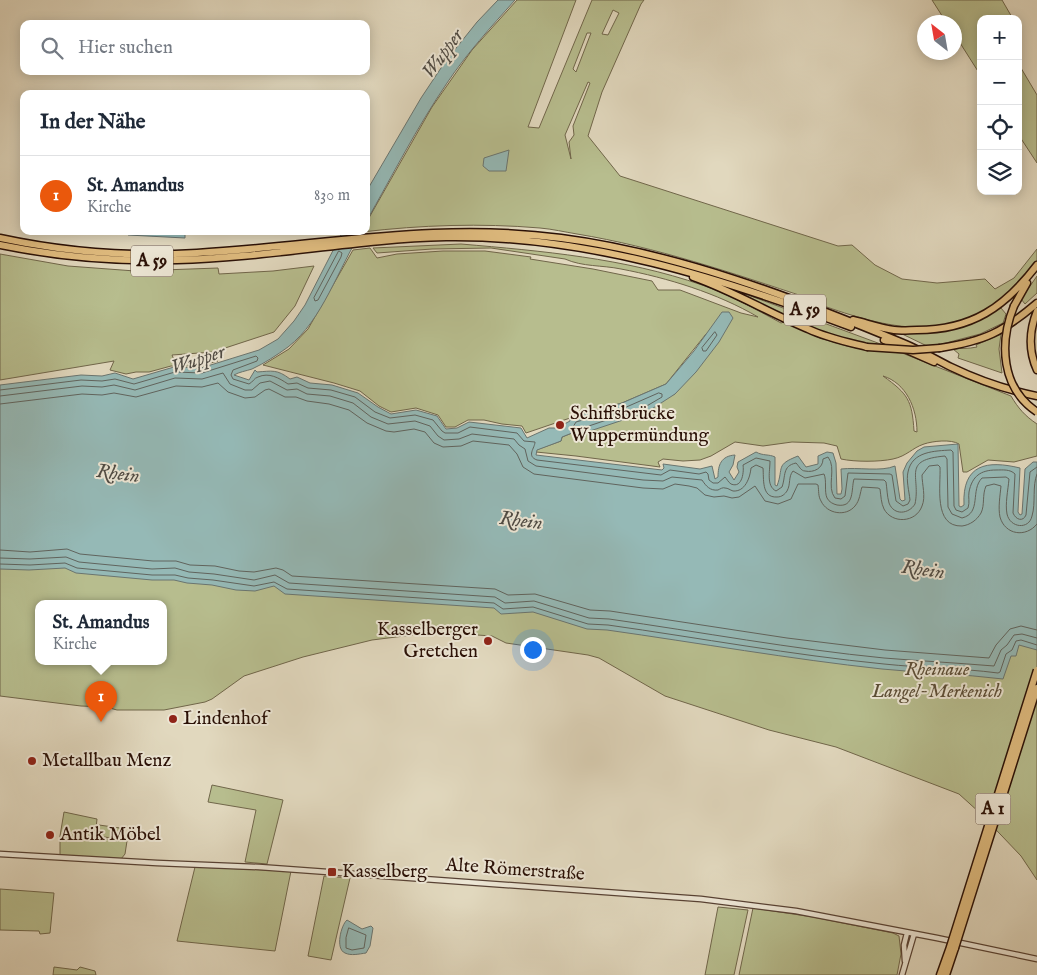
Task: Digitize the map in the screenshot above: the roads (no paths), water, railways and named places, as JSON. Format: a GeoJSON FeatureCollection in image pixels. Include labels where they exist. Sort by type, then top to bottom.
{"type":"FeatureCollection","features":[{"type":"Feature","properties":{"kind":"highway","name":"A 59"},"geometry":{"type":"LineString","coordinates":[[0,245],[80,258],[147,261],[208,259],[435,232],[481,232],[569,239],[620,248],[678,262],[746,283],[835,315],[926,353],[954,368],[1007,389],[1037,397]]}},
{"type":"Feature","properties":{"kind":"highway","name":"A 59"},"geometry":{"type":"LineString","coordinates":[[392,237],[498,238],[572,246],[673,266],[780,300],[1010,392],[1037,397]]}},
{"type":"Feature","properties":{"kind":"highway","name":"A 59"},"geometry":{"type":"LineString","coordinates":[[0,238],[59,249],[121,254],[194,253],[306,246]]}},
{"type":"Feature","properties":{"kind":"highway"},"geometry":{"type":"LineString","coordinates":[[642,260],[722,288],[809,330],[841,341],[867,347],[900,350],[940,348],[970,342],[990,335],[1016,320],[1037,303]]}},
{"type":"Feature","properties":{"kind":"highway","name":"A 59"},"geometry":{"type":"LineString","coordinates":[[835,315],[894,330],[931,330],[953,326],[978,318],[994,309],[1012,294],[1037,266]]}},
{"type":"Feature","properties":{"kind":"highway"},"geometry":{"type":"LineString","coordinates":[[1037,266],[1014,306],[1005,337],[1005,361],[1010,380],[1023,400],[1037,412]]}},
{"type":"Feature","properties":{"kind":"highway"},"geometry":{"type":"LineString","coordinates":[[1037,311],[1033,320],[1030,337],[1031,354],[1037,370]]}},
{"type":"Feature","properties":{"kind":"highway","name":"A 1"},"geometry":{"type":"LineString","coordinates":[[946,975],[952,948],[1037,670]]}},
{"type":"Feature","properties":{"kind":"highway","name":"A 1"},"geometry":{"type":"LineString","coordinates":[[940,975],[952,948],[1037,688]]}},
{"type":"Feature","properties":{"kind":"street","name":"Alte Römerstraße"},"geometry":{"type":"LineString","coordinates":[[0,854],[296,869],[701,899],[796,911],[1037,958]]}},
{"type":"Feature","properties":{"kind":"street"},"geometry":{"type":"LineString","coordinates":[[905,962],[904,945],[906,932]]}},
{"type":"Feature","properties":{"kind":"street"},"geometry":{"type":"LineString","coordinates":[[902,975],[914,934]]}},
{"type":"Feature","properties":{"kind":"water"},"geometry":{"type":"Polygon","coordinates":[[[498,0],[515,0],[488,30],[447,83],[415,134],[370,215],[370,185],[421,98],[445,62],[477,22],[498,0]]]}},
{"type":"Feature","properties":{"kind":"water"},"geometry":{"type":"Polygon","coordinates":[[[509,150],[506,171],[489,171],[483,166],[484,158],[509,150]]]}},
{"type":"Feature","properties":{"kind":"water"},"geometry":{"type":"Polygon","coordinates":[[[128,235],[185,235],[185,238],[128,235]]]}},
{"type":"Feature","properties":{"kind":"water","name":"Rhein"},"geometry":{"type":"Polygon","coordinates":[[[341,235],[360,235],[329,293],[311,323],[300,336],[266,362],[234,375],[249,380],[255,370],[257,372],[278,372],[290,379],[297,377],[310,383],[332,385],[358,393],[391,414],[416,410],[437,416],[446,429],[457,428],[469,422],[521,428],[527,438],[549,428],[557,428],[570,421],[570,418],[622,403],[666,384],[694,351],[722,312],[729,312],[733,318],[719,342],[696,372],[675,394],[647,412],[575,436],[572,433],[562,437],[561,441],[537,450],[536,455],[662,470],[664,468],[663,464],[700,469],[712,466],[715,479],[718,477],[723,459],[735,455],[729,472],[734,480],[739,472],[738,462],[756,452],[775,457],[775,485],[777,486],[783,464],[798,456],[806,467],[818,464],[818,456],[827,452],[833,453],[836,463],[837,494],[841,494],[842,489],[841,469],[883,469],[895,466],[900,499],[902,501],[905,500],[903,472],[907,463],[917,451],[924,447],[958,444],[959,506],[964,505],[964,491],[972,473],[987,465],[1008,466],[1020,468],[1018,512],[1020,515],[1022,514],[1025,469],[1033,462],[1037,462],[1037,650],[1019,645],[1016,656],[1011,656],[1003,679],[848,665],[607,630],[587,629],[533,612],[501,614],[494,608],[285,594],[274,586],[255,591],[236,590],[174,580],[152,580],[76,573],[65,568],[0,569],[0,385],[81,375],[102,376],[115,373],[133,379],[174,367],[201,368],[259,350],[278,339],[305,305],[341,235]]]}},
{"type":"Feature","properties":{"kind":"water"},"geometry":{"type":"Polygon","coordinates":[[[347,920],[362,929],[371,926],[373,928],[370,946],[366,953],[350,954],[342,951],[340,937],[347,920]]]}},
{"type":"Feature","properties":{"kind":"place","name":"Schiffsbrücke Wuppermündung"},"geometry":{"type":"Point","coordinates":[560,425]}},
{"type":"Feature","properties":{"kind":"place","name":"Kasselberger Gretchen"},"geometry":{"type":"Point","coordinates":[488,641]}},
{"type":"Feature","properties":{"kind":"place","name":"Lindenhof"},"geometry":{"type":"Point","coordinates":[173,719]}},
{"type":"Feature","properties":{"kind":"place","name":"St. Amandus"},"geometry":{"type":"Point","coordinates":[101,722]}},
{"type":"Feature","properties":{"kind":"place","name":"Metallbau Menz"},"geometry":{"type":"Point","coordinates":[32,761]}},
{"type":"Feature","properties":{"kind":"place","name":"Antik Möbel"},"geometry":{"type":"Point","coordinates":[50,835]}},
{"type":"Feature","properties":{"kind":"place","name":"Kasselberg"},"geometry":{"type":"Point","coordinates":[332,872]}},
{"type":"Feature","properties":{"kind":"water label","name":"Wupper"},"geometry":{"type":"Point","coordinates":[443,54]}},
{"type":"Feature","properties":{"kind":"water label","name":"Wupper"},"geometry":{"type":"Point","coordinates":[198,360]}},
{"type":"Feature","properties":{"kind":"park label","name":"Rheinaue Langel-Merkenich"},"geometry":{"type":"Point","coordinates":[937,681]}}]}
